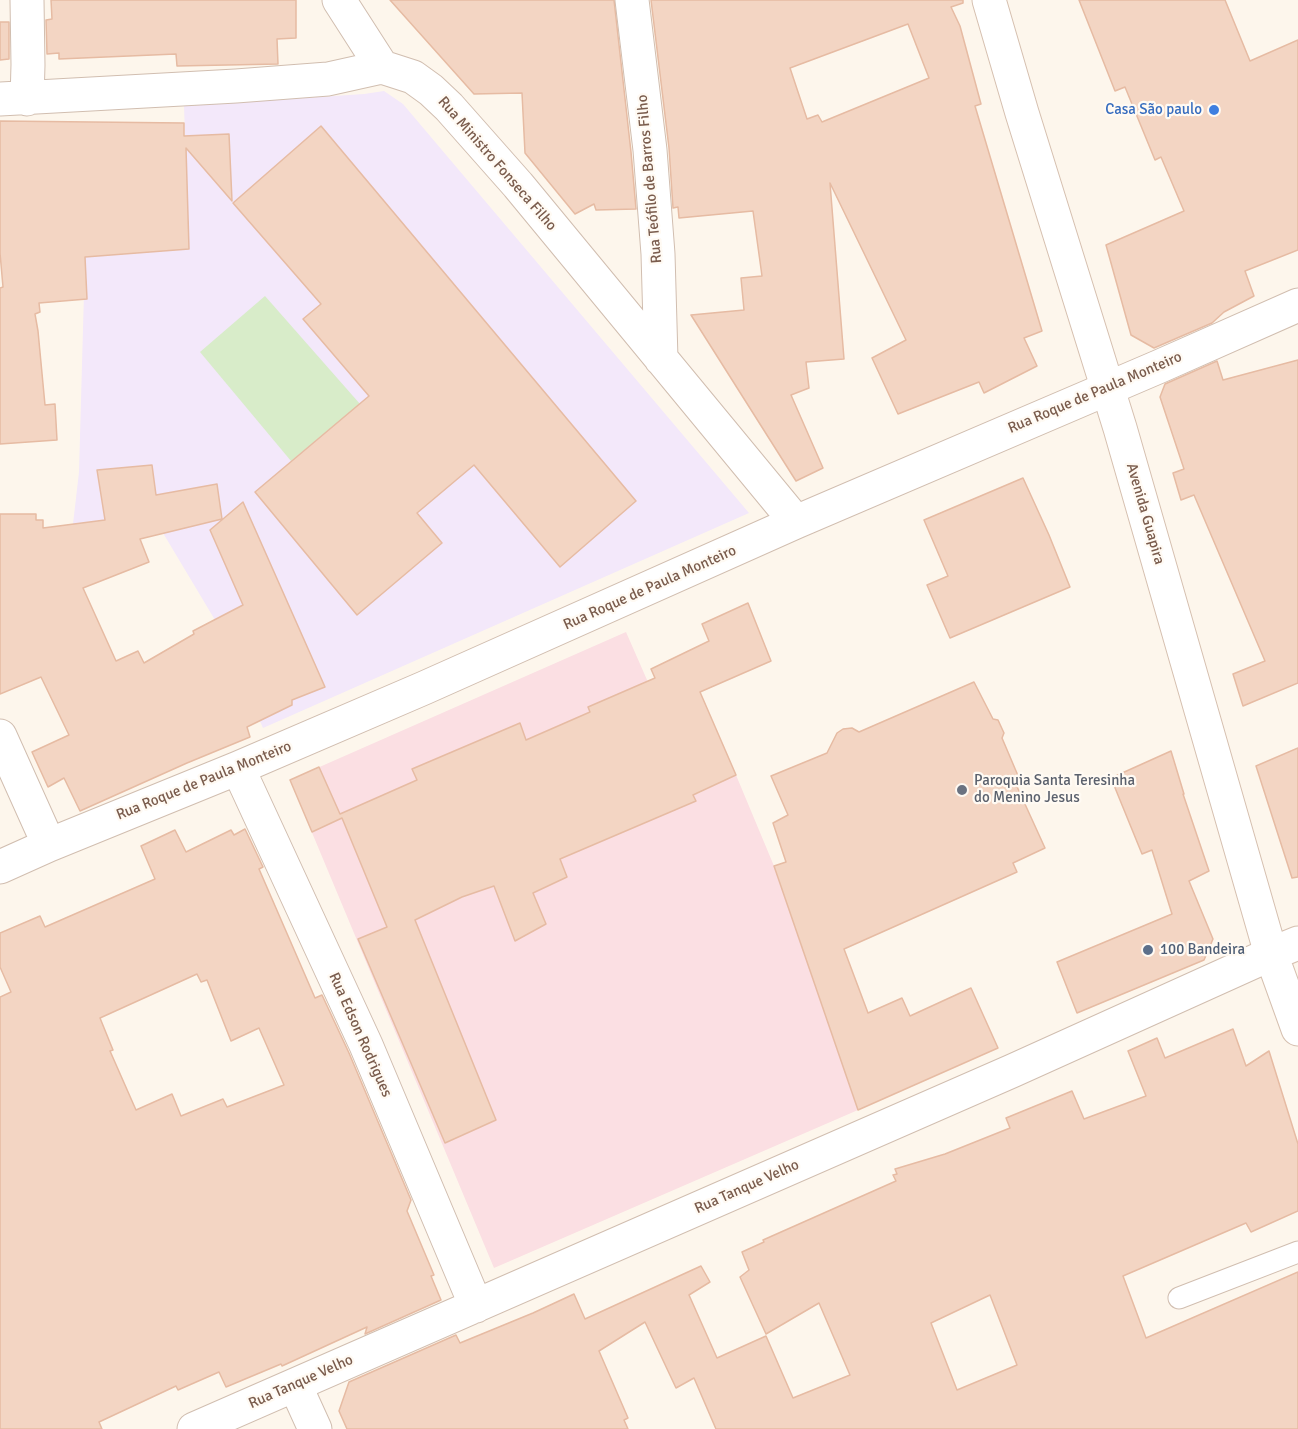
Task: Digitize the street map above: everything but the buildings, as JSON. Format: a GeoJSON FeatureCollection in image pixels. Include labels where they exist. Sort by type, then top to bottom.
{"type":"FeatureCollection","features":[{"type":"Feature","properties":{"kind":"street"},"geometry":{"type":"LineString","coordinates":[[27,0],[28,65],[13,99],[328,79],[382,67],[339,0]]}},
{"type":"Feature","properties":{"kind":"street","name":"Rua Teófilo de Barros Filho"},"geometry":{"type":"LineString","coordinates":[[632,0],[650,150],[658,254],[661,359]]}},
{"type":"Feature","properties":{"kind":"street","name":"Avenida Guapira"},"geometry":{"type":"LineString","coordinates":[[989,0],[1022,113],[1285,948],[1298,1029]]}},
{"type":"Feature","properties":{"kind":"street","name":"Rua Ministro Fonseca Filho"},"geometry":{"type":"LineString","coordinates":[[382,67],[413,77],[449,107],[518,185],[796,522]]}},
{"type":"Feature","properties":{"kind":"street","name":"Rua Roque de Paula Monteiro"},"geometry":{"type":"LineString","coordinates":[[0,867],[424,688],[796,522],[1298,305]]}},
{"type":"Feature","properties":{"kind":"street"},"geometry":{"type":"LineString","coordinates":[[0,736],[49,845]]}},
{"type":"Feature","properties":{"kind":"street","name":"Rua Edson Rodrigues"},"geometry":{"type":"LineString","coordinates":[[238,768],[366,1045],[476,1306]]}},
{"type":"Feature","properties":{"kind":"street","name":"Rua Tanque Velho"},"geometry":{"type":"LineString","coordinates":[[194,1429],[1012,1071],[1285,948]]}},
{"type":"Feature","properties":{"kind":"street"},"geometry":{"type":"LineString","coordinates":[[295,1384],[315,1429]]}},
{"type":"Feature","properties":{"kind":"lane"},"geometry":{"type":"LineString","coordinates":[[1179,1298],[1298,1252]]}},
{"type":"Feature","properties":{"kind":"shaded area"},"geometry":{"type":"Polygon","coordinates":[[[384,91],[403,104],[749,513],[263,728],[215,620],[163,533],[76,552],[73,524],[79,472],[85,257],[189,249],[184,106],[384,91]]]}},
{"type":"Feature","properties":{"kind":"shaded area"},"geometry":{"type":"Polygon","coordinates":[[[626,632],[697,794],[736,775],[774,866],[858,1110],[494,1268],[290,780],[626,632]]]}},
{"type":"Feature","properties":{"kind":"green space"},"geometry":{"type":"Polygon","coordinates":[[[265,296],[360,404],[291,461],[200,352],[265,296]]]}},
{"type":"Feature","properties":{"kind":"place","name":"Casa São paulo"},"geometry":{"type":"Point","coordinates":[1214,110]}},
{"type":"Feature","properties":{"kind":"place","name":"Paroquia Santa Teresinha do Menino Jesus"},"geometry":{"type":"Point","coordinates":[962,790]}},
{"type":"Feature","properties":{"kind":"place","name":"100 Bandeira"},"geometry":{"type":"Point","coordinates":[1148,950]}}]}
